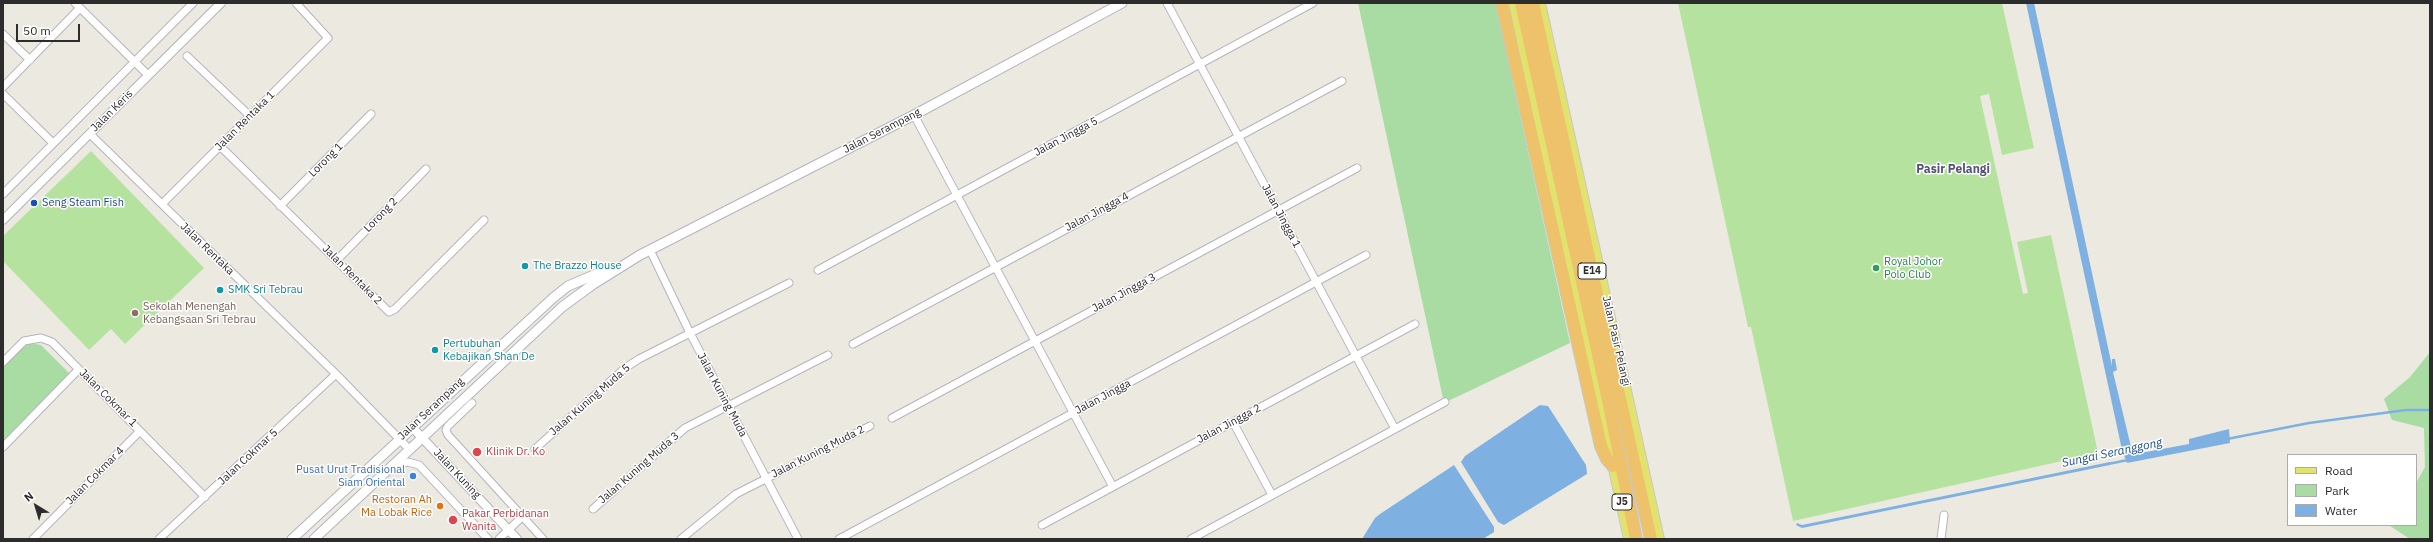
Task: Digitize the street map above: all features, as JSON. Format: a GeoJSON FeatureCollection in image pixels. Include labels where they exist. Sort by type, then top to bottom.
{"type":"FeatureCollection","features":[{"type":"Feature","properties":{"kind":"highway"},"geometry":{"type":"LineString","coordinates":[[1502,3],[1601,446],[1607,459],[1613,466]]}},
{"type":"Feature","properties":{"kind":"highway","name":"E14"},"geometry":{"type":"LineString","coordinates":[[1521,3],[1609,405],[1636,539]]}},
{"type":"Feature","properties":{"kind":"highway","name":"E14"},"geometry":{"type":"LineString","coordinates":[[1533,3],[1651,539]]}},
{"type":"Feature","properties":{"kind":"main road","name":"Jalan Serampang"},"geometry":{"type":"LineString","coordinates":[[292,539],[514,333],[568,286],[650,250],[914,115],[1122,3]]}},
{"type":"Feature","properties":{"kind":"main road","name":"J5"},"geometry":{"type":"LineString","coordinates":[[1514,3],[1629,539]]}},
{"type":"Feature","properties":{"kind":"main road","name":"Jalan Pasir Pelangi"},"geometry":{"type":"LineString","coordinates":[[1540,3],[1658,539]]}},
{"type":"Feature","properties":{"kind":"main road","name":"Jalan Serampang"},"geometry":{"type":"LineString","coordinates":[[314,539],[562,307],[640,255]]}},
{"type":"Feature","properties":{"kind":"street"},"geometry":{"type":"LineString","coordinates":[[3,194],[193,3]]}},
{"type":"Feature","properties":{"kind":"street","name":"Jalan Keris"},"geometry":{"type":"LineString","coordinates":[[3,220],[221,3]]}},
{"type":"Feature","properties":{"kind":"street","name":"Jalan Rentaka 1"},"geometry":{"type":"LineString","coordinates":[[162,204],[328,38],[296,3]]}},
{"type":"Feature","properties":{"kind":"street","name":"Jalan Jingga 1"},"geometry":{"type":"LineString","coordinates":[[1167,3],[1395,429]]}},
{"type":"Feature","properties":{"kind":"street","name":"Jalan Jingga 5"},"geometry":{"type":"LineString","coordinates":[[818,270],[1313,3]]}},
{"type":"Feature","properties":{"kind":"street"},"geometry":{"type":"LineString","coordinates":[[3,87],[30,60],[78,6],[148,75]]}},
{"type":"Feature","properties":{"kind":"street"},"geometry":{"type":"LineString","coordinates":[[3,34],[30,60]]}},
{"type":"Feature","properties":{"kind":"street"},"geometry":{"type":"LineString","coordinates":[[187,56],[250,116]]}},
{"type":"Feature","properties":{"kind":"street","name":"Jalan Jingga 4"},"geometry":{"type":"LineString","coordinates":[[853,344],[1342,81]]}},
{"type":"Feature","properties":{"kind":"street"},"geometry":{"type":"LineString","coordinates":[[3,94],[53,143]]}},
{"type":"Feature","properties":{"kind":"street","name":"Lorong 1"},"geometry":{"type":"LineString","coordinates":[[280,206],[371,114]]}},
{"type":"Feature","properties":{"kind":"street"},"geometry":{"type":"LineString","coordinates":[[914,115],[1113,487]]}},
{"type":"Feature","properties":{"kind":"street","name":"Jalan Rentaka"},"geometry":{"type":"LineString","coordinates":[[90,134],[336,374],[409,449]]}},
{"type":"Feature","properties":{"kind":"street","name":"Jalan Rentaka 2"},"geometry":{"type":"LineString","coordinates":[[220,146],[390,312],[395,309],[484,220]]}},
{"type":"Feature","properties":{"kind":"street","name":"Jalan Jingga 3"},"geometry":{"type":"LineString","coordinates":[[892,418],[1357,168]]}},
{"type":"Feature","properties":{"kind":"street","name":"Lorong 2"},"geometry":{"type":"LineString","coordinates":[[337,260],[426,170]]}},
{"type":"Feature","properties":{"kind":"street","name":"Jalan Kuning Muda"},"geometry":{"type":"LineString","coordinates":[[650,250],[690,333],[798,539]]}},
{"type":"Feature","properties":{"kind":"street","name":"Jalan Jingga"},"geometry":{"type":"LineString","coordinates":[[839,539],[1366,255]]}},
{"type":"Feature","properties":{"kind":"street","name":"Jalan Kuning Muda 5"},"geometry":{"type":"LineString","coordinates":[[535,449],[625,368],[789,283]]}},
{"type":"Feature","properties":{"kind":"street","name":"Jalan Jingga 2"},"geometry":{"type":"LineString","coordinates":[[1042,525],[1415,324]]}},
{"type":"Feature","properties":{"kind":"street","name":"Jalan Cokmar 1"},"geometry":{"type":"LineString","coordinates":[[3,362],[24,341],[41,338],[58,347],[205,497]]}},
{"type":"Feature","properties":{"kind":"street","name":"Jalan Kuning Muda 3"},"geometry":{"type":"LineString","coordinates":[[593,509],[675,435],[685,428],[828,355]]}},
{"type":"Feature","properties":{"kind":"street"},"geometry":{"type":"LineString","coordinates":[[3,447],[79,369]]}},
{"type":"Feature","properties":{"kind":"street","name":"Jalan Cokmar 5"},"geometry":{"type":"LineString","coordinates":[[159,539],[336,374]]}},
{"type":"Feature","properties":{"kind":"street"},"geometry":{"type":"LineString","coordinates":[[1191,539],[1445,402]]}},
{"type":"Feature","properties":{"kind":"street"},"geometry":{"type":"LineString","coordinates":[[472,403],[448,426],[446,430],[448,435],[543,539]]}},
{"type":"Feature","properties":{"kind":"street"},"geometry":{"type":"LineString","coordinates":[[1233,422],[1272,495]]}},
{"type":"Feature","properties":{"kind":"street","name":"Jalan Kuning Muda 2"},"geometry":{"type":"LineString","coordinates":[[681,539],[736,494],[870,426]]}},
{"type":"Feature","properties":{"kind":"street","name":"Jalan Kuning"},"geometry":{"type":"LineString","coordinates":[[412,427],[517,539]]}},
{"type":"Feature","properties":{"kind":"street","name":"Jalan Cokmar 4"},"geometry":{"type":"LineString","coordinates":[[33,539],[140,431]]}},
{"type":"Feature","properties":{"kind":"street"},"geometry":{"type":"LineString","coordinates":[[392,465],[408,462],[419,465],[488,539]]}},
{"type":"Feature","properties":{"kind":"street"},"geometry":{"type":"LineString","coordinates":[[1941,539],[1944,515]]}},
{"type":"Feature","properties":{"kind":"street"},"geometry":{"type":"LineString","coordinates":[[498,539],[522,517]]}},
{"type":"Feature","properties":{"kind":"green space"},"geometry":{"type":"Polygon","coordinates":[[[1358,3],[1499,3],[1513,83],[1570,343],[1444,403],[1358,3]]]}},
{"type":"Feature","properties":{"kind":"green space","name":"Royal Johor Polo Club"},"geometry":{"type":"Polygon","coordinates":[[[1678,3],[2002,3],[2034,148],[2002,155],[1989,94],[1980,96],[2023,294],[2028,293],[2017,242],[2051,235],[2098,453],[1793,521],[1751,327],[1748,327],[1678,3]]]}},
{"type":"Feature","properties":{"kind":"green space"},"geometry":{"type":"Polygon","coordinates":[[[91,151],[204,268],[125,344],[111,329],[89,350],[3,261],[3,236],[91,151]]]}},
{"type":"Feature","properties":{"kind":"green space"},"geometry":{"type":"Polygon","coordinates":[[[30,343],[41,345],[73,377],[3,450],[3,367],[22,348],[30,343]]]}},
{"type":"Feature","properties":{"kind":"green space"},"geometry":{"type":"Polygon","coordinates":[[[2430,352],[2430,539],[2410,539],[2390,526],[2417,526],[2417,481],[2425,467],[2424,428],[2392,420],[2384,399],[2410,377],[2430,352]]]}},
{"type":"Feature","properties":{"kind":"water"},"geometry":{"type":"Polygon","coordinates":[[[2026,3],[2034,3],[2112,366],[2112,359],[2115,359],[2117,370],[2113,372],[2131,447],[2137,453],[2146,452],[2189,444],[2189,439],[2229,429],[2230,443],[2127,463],[2122,450],[2026,3]]]}},
{"type":"Feature","properties":{"kind":"water"},"geometry":{"type":"Polygon","coordinates":[[[1540,405],[1548,406],[1586,465],[1587,474],[1504,525],[1498,522],[1461,462],[1465,456],[1540,405]]]}},
{"type":"Feature","properties":{"kind":"water"},"geometry":{"type":"Polygon","coordinates":[[[2110,462],[2110,465],[1802,528],[1796,525],[1797,523],[1802,525],[2110,462]]]}},
{"type":"Feature","properties":{"kind":"water"},"geometry":{"type":"Polygon","coordinates":[[[1454,465],[1494,527],[1494,532],[1483,539],[1362,539],[1375,518],[1454,465]]]}},
{"type":"Feature","properties":{"kind":"waterway","name":"Sungai Seranggong"},"geometry":{"type":"LineString","coordinates":[[2227,439],[2309,423],[2406,410],[2430,410]]}},
{"type":"Feature","properties":{"kind":"waterway","name":"Sungai Seranggong"},"geometry":{"type":"LineString","coordinates":[[2108,464],[2128,460]]}},
{"type":"Feature","properties":{"kind":"place","name":"Seng Steam Fish"},"geometry":{"type":"Point","coordinates":[34,203]}},
{"type":"Feature","properties":{"kind":"place","name":"The Brazzo House"},"geometry":{"type":"Point","coordinates":[525,266]}},
{"type":"Feature","properties":{"kind":"place","name":"Royal Johor Polo Club"},"geometry":{"type":"Point","coordinates":[1876,268]}},
{"type":"Feature","properties":{"kind":"place","name":"SMK Sri Tebrau"},"geometry":{"type":"Point","coordinates":[220,290]}},
{"type":"Feature","properties":{"kind":"place","name":"Sekolah Menengah Kebangsaan Sri Tebrau"},"geometry":{"type":"Point","coordinates":[135,313]}},
{"type":"Feature","properties":{"kind":"place","name":"Pertubuhan Kebajikan Shan De"},"geometry":{"type":"Point","coordinates":[435,350]}},
{"type":"Feature","properties":{"kind":"place","name":"Klinik Dr. Ko"},"geometry":{"type":"Point","coordinates":[477,452]}},
{"type":"Feature","properties":{"kind":"place","name":"Pusat Urut Tradisional Siam Oriental"},"geometry":{"type":"Point","coordinates":[413,476]}},
{"type":"Feature","properties":{"kind":"place","name":"Restoran Ah Ma Lobak Rice"},"geometry":{"type":"Point","coordinates":[440,506]}},
{"type":"Feature","properties":{"kind":"place","name":"Pakar Perbidanan Wanita"},"geometry":{"type":"Point","coordinates":[453,520]}},
{"type":"Feature","properties":{"kind":"district","name":"Pasir Pelangi"},"geometry":{"type":"Point","coordinates":[1953,170]}}]}
